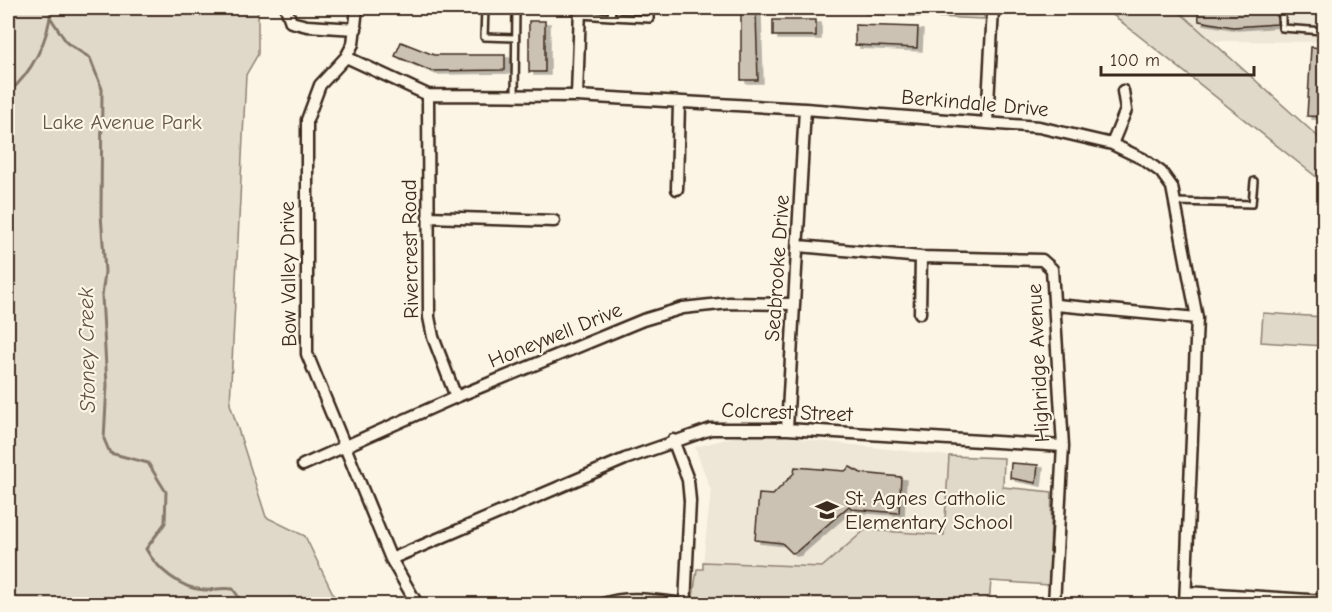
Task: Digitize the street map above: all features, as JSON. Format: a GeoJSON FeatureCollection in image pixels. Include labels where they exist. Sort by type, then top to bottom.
{"type":"FeatureCollection","features":[{"type":"Feature","properties":{"kind":"street"},"geometry":{"type":"LineString","coordinates":[[286,8],[291,22],[307,27],[356,29]]}},
{"type":"Feature","properties":{"kind":"street","name":"Bow Valley Drive"},"geometry":{"type":"LineString","coordinates":[[357,8],[353,44],[346,57],[320,85],[307,120],[305,323],[307,354],[391,559],[417,604]]}},
{"type":"Feature","properties":{"kind":"street"},"geometry":{"type":"LineString","coordinates":[[987,123],[993,8]]}},
{"type":"Feature","properties":{"kind":"street"},"geometry":{"type":"LineString","coordinates":[[577,96],[580,11]]}},
{"type":"Feature","properties":{"kind":"street","name":"Berkindale Drive"},"geometry":{"type":"LineString","coordinates":[[346,57],[428,95],[577,96],[804,109],[987,123],[1065,131],[1112,144],[1143,159],[1161,172],[1172,187],[1197,318],[1185,604]]}},
{"type":"Feature","properties":{"kind":"street"},"geometry":{"type":"LineString","coordinates":[[1112,144],[1126,110],[1123,91]]}},
{"type":"Feature","properties":{"kind":"street","name":"Rivercrest Road"},"geometry":{"type":"LineString","coordinates":[[428,95],[429,317],[433,337],[456,397]]}},
{"type":"Feature","properties":{"kind":"street"},"geometry":{"type":"LineString","coordinates":[[677,189],[679,102]]}},
{"type":"Feature","properties":{"kind":"street","name":"Seabrooke Drive"},"geometry":{"type":"LineString","coordinates":[[787,429],[793,304],[799,246],[804,109]]}},
{"type":"Feature","properties":{"kind":"street"},"geometry":{"type":"LineString","coordinates":[[428,217],[554,221]]}},
{"type":"Feature","properties":{"kind":"street","name":"Highridge Avenue"},"geometry":{"type":"LineString","coordinates":[[799,246],[921,257],[1042,260],[1052,269],[1064,446],[1054,604]]}},
{"type":"Feature","properties":{"kind":"street"},"geometry":{"type":"LineString","coordinates":[[920,313],[921,257]]}},
{"type":"Feature","properties":{"kind":"street","name":"Honeywell Drive"},"geometry":{"type":"LineString","coordinates":[[303,465],[456,397],[643,320],[684,308],[729,303],[793,304]]}},
{"type":"Feature","properties":{"kind":"street"},"geometry":{"type":"LineString","coordinates":[[1056,305],[1197,318]]}},
{"type":"Feature","properties":{"kind":"street","name":"Colcrest Street"},"geometry":{"type":"LineString","coordinates":[[391,559],[673,440],[711,429],[787,429],[1064,446]]}},
{"type":"Feature","properties":{"kind":"street"},"geometry":{"type":"LineString","coordinates":[[603,604],[615,600],[644,599],[685,604],[690,501],[688,480],[673,440]]}},
{"type":"Feature","properties":{"kind":"street"},"geometry":{"type":"LineString","coordinates":[[1186,592],[1324,601]]}},
{"type":"Feature","properties":{"kind":"lane"},"geometry":{"type":"LineString","coordinates":[[485,8],[484,37],[515,38]]}},
{"type":"Feature","properties":{"kind":"lane"},"geometry":{"type":"LineString","coordinates":[[515,96],[516,8]]}},
{"type":"Feature","properties":{"kind":"lane"},"geometry":{"type":"LineString","coordinates":[[611,16],[612,8]]}},
{"type":"Feature","properties":{"kind":"lane"},"geometry":{"type":"LineString","coordinates":[[580,11],[650,19],[650,8]]}},
{"type":"Feature","properties":{"kind":"lane"},"geometry":{"type":"LineString","coordinates":[[689,8],[706,8]]}},
{"type":"Feature","properties":{"kind":"lane"},"geometry":{"type":"LineString","coordinates":[[1282,8],[1282,28],[1324,31]]}},
{"type":"Feature","properties":{"kind":"lane"},"geometry":{"type":"LineString","coordinates":[[1176,202],[1252,204],[1254,181]]}},
{"type":"Feature","properties":{"kind":"shaded area"},"geometry":{"type":"Polygon","coordinates":[[[1175,8],[1324,8],[1324,42],[1213,41],[1175,8]]]}},
{"type":"Feature","properties":{"kind":"shaded area","name":"St. Agnes Catholic Elementary School"},"geometry":{"type":"Polygon","coordinates":[[[742,435],[776,436],[949,456],[945,535],[865,530],[822,567],[703,562],[711,491],[695,447],[742,435]]]}},
{"type":"Feature","properties":{"kind":"green space","name":"Lake Avenue Park"},"geometry":{"type":"Polygon","coordinates":[[[8,8],[258,8],[258,54],[246,75],[230,404],[266,517],[305,536],[338,604],[8,604],[8,8]]]}},
{"type":"Feature","properties":{"kind":"green space"},"geometry":{"type":"Polygon","coordinates":[[[866,8],[984,8],[984,19],[866,14],[866,8]]]}},
{"type":"Feature","properties":{"kind":"green space"},"geometry":{"type":"Polygon","coordinates":[[[1104,8],[1175,8],[1324,142],[1324,183],[1104,8]]]}},
{"type":"Feature","properties":{"kind":"green space"},"geometry":{"type":"Polygon","coordinates":[[[1263,313],[1324,317],[1324,346],[1261,342],[1263,313]]]}},
{"type":"Feature","properties":{"kind":"green space"},"geometry":{"type":"Polygon","coordinates":[[[949,456],[1004,458],[1003,487],[1052,492],[1049,585],[991,581],[989,604],[692,604],[697,569],[703,569],[703,562],[822,567],[865,530],[944,535],[949,456]]]}},
{"type":"Feature","properties":{"kind":"building"},"geometry":{"type":"Polygon","coordinates":[[[1198,8],[1277,8],[1277,24],[1233,27],[1199,21],[1198,8]]]}},
{"type":"Feature","properties":{"kind":"building"},"geometry":{"type":"Polygon","coordinates":[[[741,13],[756,13],[758,80],[741,80],[741,13]]]}},
{"type":"Feature","properties":{"kind":"building"},"geometry":{"type":"Polygon","coordinates":[[[773,20],[816,20],[816,36],[773,36],[773,20]]]}},
{"type":"Feature","properties":{"kind":"building"},"geometry":{"type":"Polygon","coordinates":[[[529,21],[545,21],[545,72],[529,72],[529,21]]]}},
{"type":"Feature","properties":{"kind":"building"},"geometry":{"type":"Polygon","coordinates":[[[855,25],[918,27],[917,48],[855,45],[855,25]]]}},
{"type":"Feature","properties":{"kind":"building"},"geometry":{"type":"Polygon","coordinates":[[[401,42],[434,55],[505,55],[505,70],[431,71],[395,56],[401,42]]]}},
{"type":"Feature","properties":{"kind":"building"},"geometry":{"type":"Polygon","coordinates":[[[1311,47],[1324,48],[1324,117],[1307,116],[1311,47]]]}},
{"type":"Feature","properties":{"kind":"building"},"geometry":{"type":"Polygon","coordinates":[[[1011,463],[1038,465],[1036,483],[1010,478],[1011,463]]]}},
{"type":"Feature","properties":{"kind":"building"},"geometry":{"type":"Polygon","coordinates":[[[795,467],[845,471],[850,467],[861,473],[901,477],[899,513],[852,509],[849,506],[792,553],[782,543],[755,540],[759,494],[773,495],[794,473],[795,467]]]}},
{"type":"Feature","properties":{"kind":"waterway"},"geometry":{"type":"LineString","coordinates":[[8,93],[25,76],[38,55],[47,32],[51,8]]}},
{"type":"Feature","properties":{"kind":"waterway","name":"Stoney Creek"},"geometry":{"type":"LineString","coordinates":[[50,17],[67,43],[90,58],[102,89],[101,214],[105,272],[102,296],[107,385],[104,439],[110,453],[148,463],[166,492],[165,523],[146,549],[150,556],[170,576],[187,586],[204,590],[233,589],[240,599],[238,604]]}},
{"type":"Feature","properties":{"kind":"place","name":"St. Agnes Catholic Elementary School"},"geometry":{"type":"Point","coordinates":[827,510]}}]}
